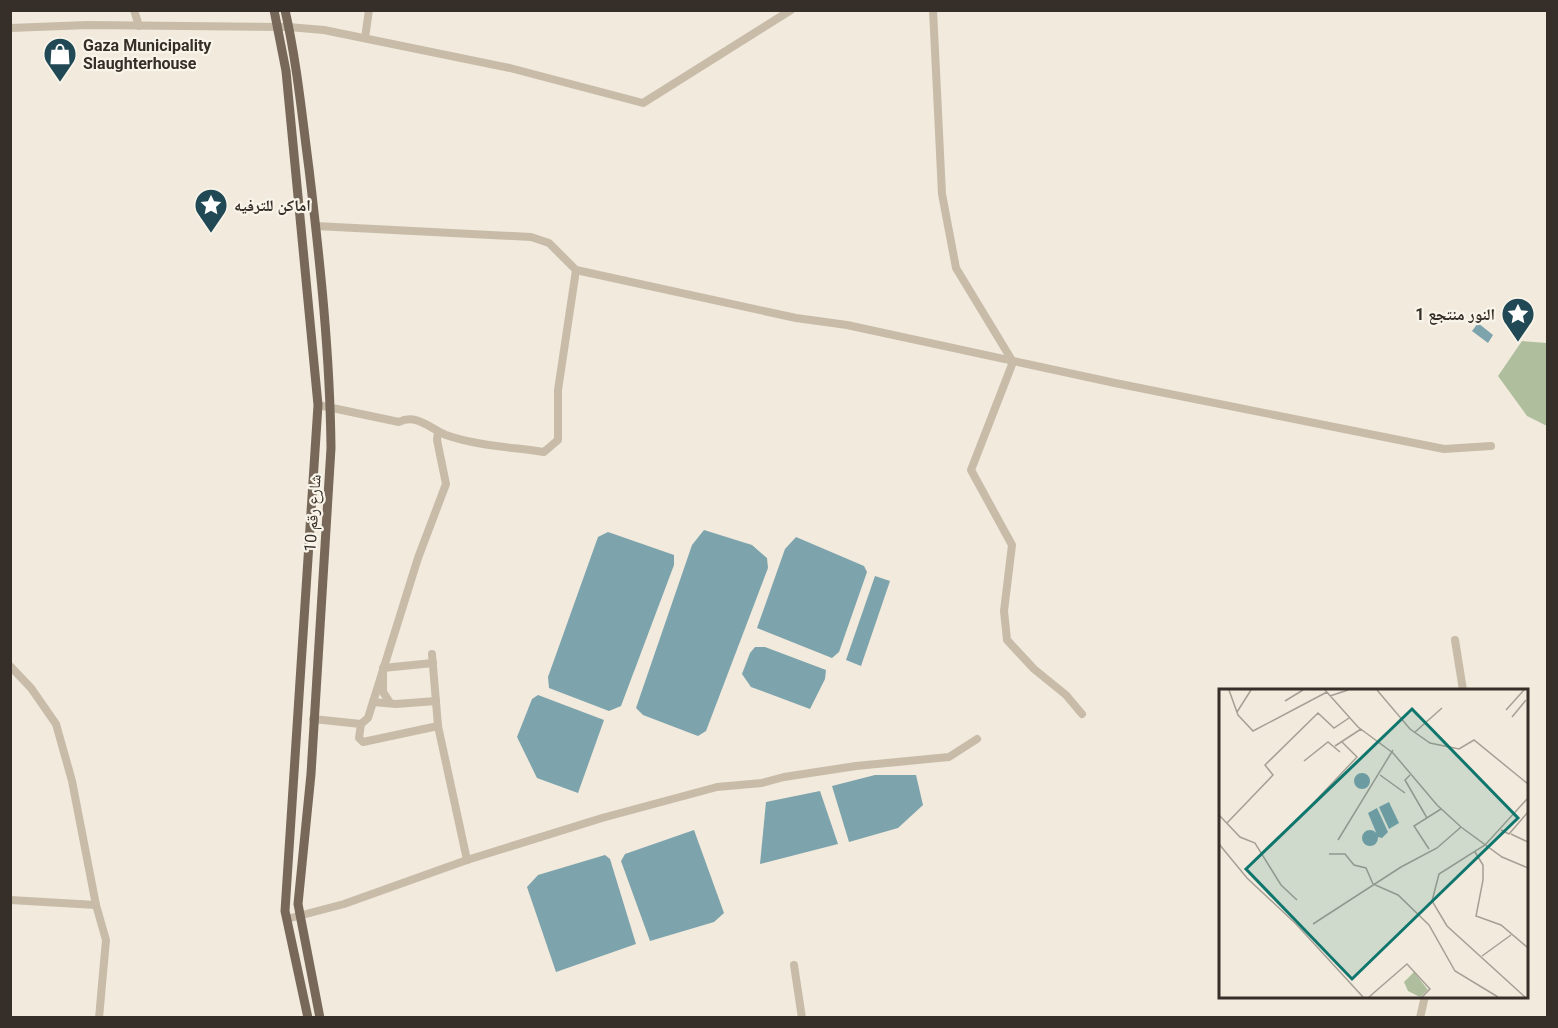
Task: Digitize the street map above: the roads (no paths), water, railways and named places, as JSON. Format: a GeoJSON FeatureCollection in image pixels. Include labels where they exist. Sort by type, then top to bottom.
{"type":"FeatureCollection","features":[{"type":"Feature","properties":{"kind":"main road","name":"شارع رقم 10"},"geometry":{"type":"LineString","coordinates":[[274,10],[286,71],[318,405],[286,892],[287,919],[308,1017]]}},
{"type":"Feature","properties":{"kind":"main road","name":"شارع رقم 10"},"geometry":{"type":"LineString","coordinates":[[285,10],[297,69],[316,226],[330,407],[331,448],[298,916],[320,1017]]}},
{"type":"Feature","properties":{"kind":"street"},"geometry":{"type":"LineString","coordinates":[[134,10],[139,26]]}},
{"type":"Feature","properties":{"kind":"street"},"geometry":{"type":"LineString","coordinates":[[365,38],[369,10]]}},
{"type":"Feature","properties":{"kind":"street"},"geometry":{"type":"LineString","coordinates":[[10,28],[288,27],[365,38],[510,68],[643,103],[791,10]]}},
{"type":"Feature","properties":{"kind":"street"},"geometry":{"type":"LineString","coordinates":[[933,10],[942,195],[956,268],[1013,362]]}},
{"type":"Feature","properties":{"kind":"street"},"geometry":{"type":"LineString","coordinates":[[316,226],[531,237],[549,243],[576,270],[1013,362],[1444,449],[1491,446]]}},
{"type":"Feature","properties":{"kind":"street"},"geometry":{"type":"LineString","coordinates":[[318,405],[399,422],[407,418],[418,420],[438,432],[462,441],[544,452],[558,440],[558,390],[576,270]]}},
{"type":"Feature","properties":{"kind":"street"},"geometry":{"type":"LineString","coordinates":[[1013,362],[971,470],[1012,545],[1004,611],[1007,640],[1034,669],[1066,695],[1082,714]]}},
{"type":"Feature","properties":{"kind":"street"},"geometry":{"type":"LineString","coordinates":[[313,719],[361,724],[366,721],[418,558],[446,484],[437,440],[438,432]]}},
{"type":"Feature","properties":{"kind":"street"},"geometry":{"type":"LineString","coordinates":[[1455,640],[1463,689]]}},
{"type":"Feature","properties":{"kind":"street"},"geometry":{"type":"LineString","coordinates":[[432,654],[438,726],[467,860]]}},
{"type":"Feature","properties":{"kind":"street"},"geometry":{"type":"LineString","coordinates":[[383,668],[433,663]]}},
{"type":"Feature","properties":{"kind":"street"},"geometry":{"type":"LineString","coordinates":[[10,666],[32,688],[56,724],[72,781],[96,904],[106,940],[99,1017]]}},
{"type":"Feature","properties":{"kind":"street"},"geometry":{"type":"LineString","coordinates":[[383,668],[382,692],[390,704]]}},
{"type":"Feature","properties":{"kind":"street"},"geometry":{"type":"LineString","coordinates":[[373,702],[390,704],[436,701]]}},
{"type":"Feature","properties":{"kind":"street"},"geometry":{"type":"LineString","coordinates":[[361,724],[359,738],[363,742],[438,726]]}},
{"type":"Feature","properties":{"kind":"street"},"geometry":{"type":"LineString","coordinates":[[287,919],[344,904],[467,860],[602,818],[717,787],[762,783],[784,777],[847,767],[949,757],[977,740]]}},
{"type":"Feature","properties":{"kind":"street"},"geometry":{"type":"LineString","coordinates":[[10,900],[96,904]]}},
{"type":"Feature","properties":{"kind":"street"},"geometry":{"type":"LineString","coordinates":[[794,965],[802,1017]]}},
{"type":"Feature","properties":{"kind":"street"},"geometry":{"type":"LineString","coordinates":[[1420,1017],[1425,998]]}},
{"type":"Feature","properties":{"kind":"water"},"geometry":{"type":"Polygon","coordinates":[[[1478,323],[1493,335],[1488,343],[1472,331],[1478,323]]]}},
{"type":"Feature","properties":{"kind":"water"},"geometry":{"type":"Polygon","coordinates":[[[704,530],[752,545],[767,558],[768,568],[706,731],[698,736],[643,715],[636,708],[692,545],[704,530]]]}},
{"type":"Feature","properties":{"kind":"water"},"geometry":{"type":"Polygon","coordinates":[[[608,532],[674,555],[674,565],[621,706],[609,711],[549,688],[548,677],[598,537],[608,532]]]}},
{"type":"Feature","properties":{"kind":"water"},"geometry":{"type":"Polygon","coordinates":[[[796,537],[864,566],[867,572],[839,652],[832,658],[757,628],[785,549],[796,537]]]}},
{"type":"Feature","properties":{"kind":"water"},"geometry":{"type":"Polygon","coordinates":[[[875,576],[890,581],[861,666],[846,660],[875,576]]]}},
{"type":"Feature","properties":{"kind":"water"},"geometry":{"type":"Polygon","coordinates":[[[755,647],[765,647],[826,670],[825,679],[810,709],[751,687],[742,674],[750,653],[755,647]]]}},
{"type":"Feature","properties":{"kind":"water"},"geometry":{"type":"Polygon","coordinates":[[[538,695],[604,720],[578,793],[537,778],[517,737],[532,699],[538,695]]]}},
{"type":"Feature","properties":{"kind":"water"},"geometry":{"type":"Polygon","coordinates":[[[875,775],[916,775],[923,805],[898,828],[849,842],[832,786],[875,775]]]}},
{"type":"Feature","properties":{"kind":"water"},"geometry":{"type":"Polygon","coordinates":[[[820,791],[838,844],[760,864],[766,802],[820,791]]]}},
{"type":"Feature","properties":{"kind":"water"},"geometry":{"type":"Polygon","coordinates":[[[694,830],[724,913],[714,922],[650,941],[621,861],[625,854],[694,830]]]}},
{"type":"Feature","properties":{"kind":"water"},"geometry":{"type":"Polygon","coordinates":[[[605,855],[610,859],[636,944],[556,972],[527,887],[538,875],[605,855]]]}},
{"type":"Feature","properties":{"kind":"place","name":"Gaza Municipality Slaughterhouse"},"geometry":{"type":"Point","coordinates":[60,83]}},
{"type":"Feature","properties":{"kind":"place","name":"اماكن للترفيه"},"geometry":{"type":"Point","coordinates":[211,234]}},
{"type":"Feature","properties":{"kind":"place","name":"1 النور منتجع"},"geometry":{"type":"Point","coordinates":[1518,343]}}]}
